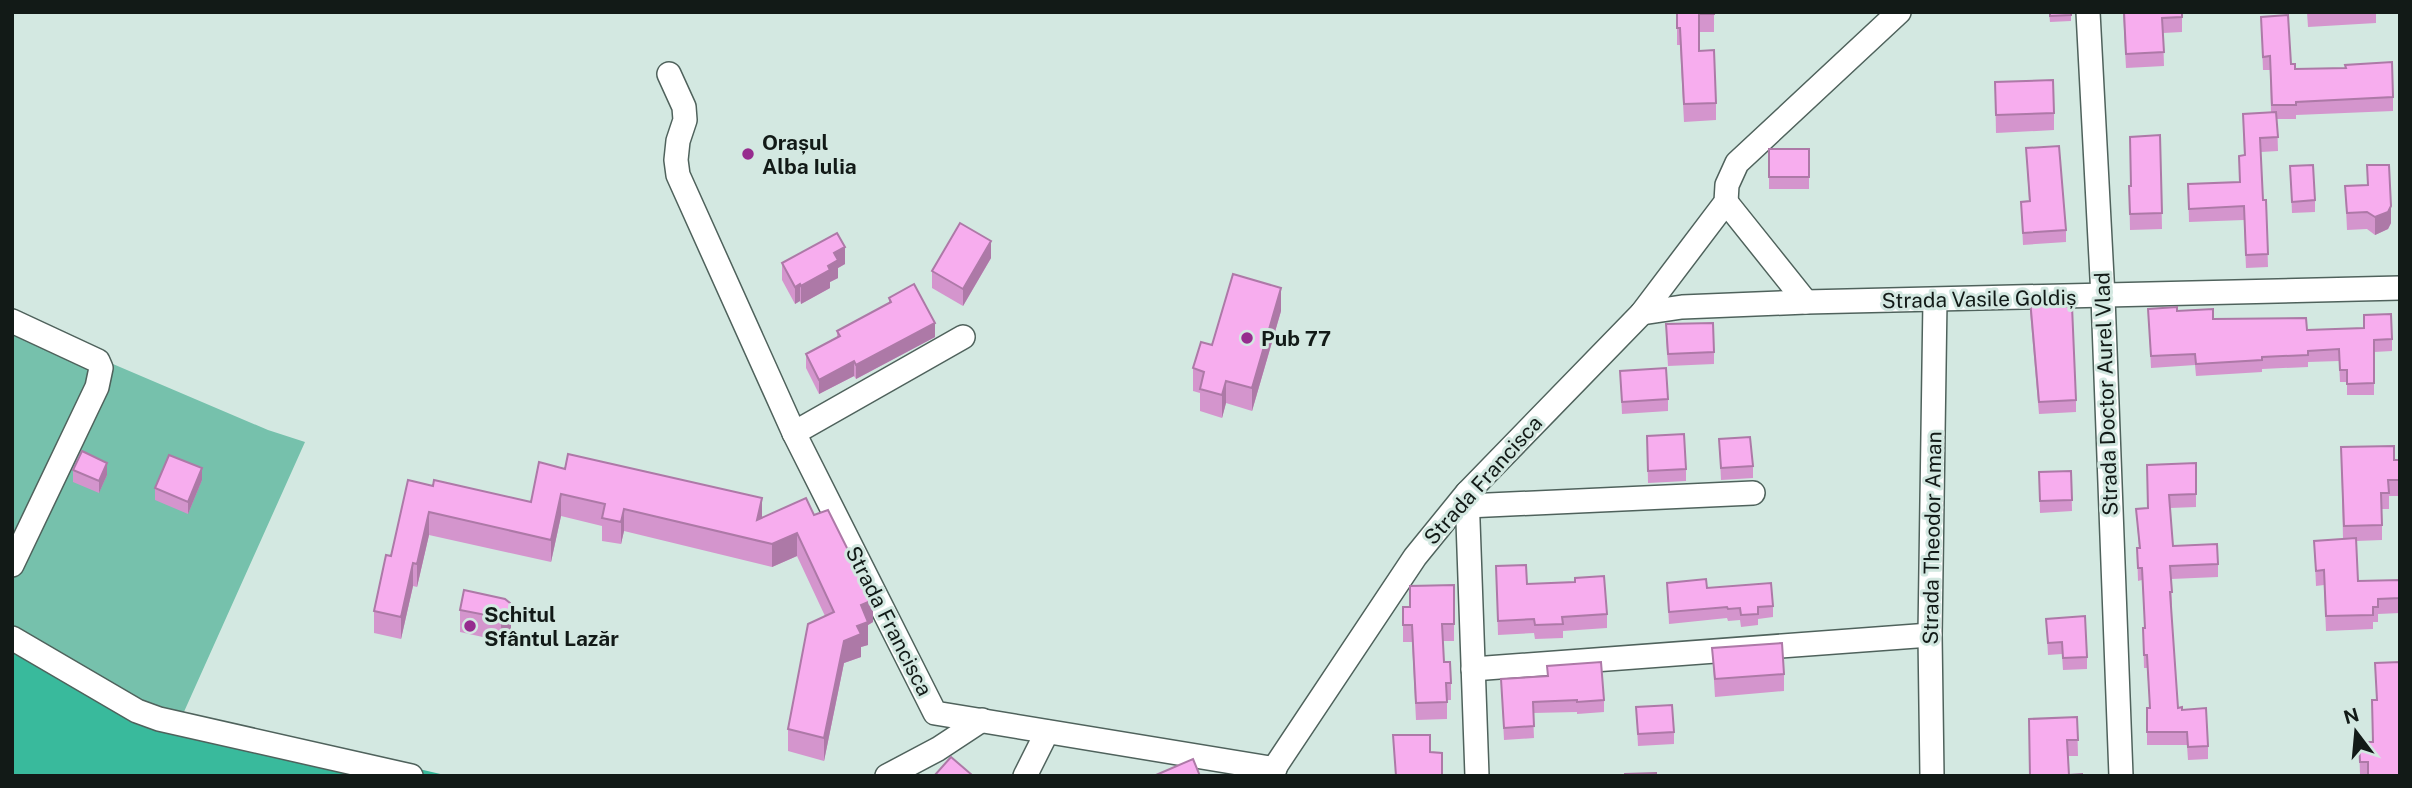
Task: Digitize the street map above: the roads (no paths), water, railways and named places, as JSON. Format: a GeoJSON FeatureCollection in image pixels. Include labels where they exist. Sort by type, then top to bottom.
{"type":"FeatureCollection","features":[{"type":"Feature","properties":{"kind":"street"},"geometry":{"type":"LineString","coordinates":[[1806,302],[1726,202],[1727,185],[1737,163],[1899,12]]}},
{"type":"Feature","properties":{"kind":"street","name":"Strada Doctor Aurel Vlad"},"geometry":{"type":"LineString","coordinates":[[2088,12],[2103,297],[2122,776]]}},
{"type":"Feature","properties":{"kind":"street"},"geometry":{"type":"LineString","coordinates":[[669,74],[684,107],[685,120],[678,141],[676,160],[678,176],[794,433],[963,338]]}},
{"type":"Feature","properties":{"kind":"street","name":"Strada Francisca"},"geometry":{"type":"LineString","coordinates":[[794,433],[935,713],[1272,772],[1415,557],[1642,313],[1726,202]]}},
{"type":"Feature","properties":{"kind":"street","name":"Strada Vasile Goldiș"},"geometry":{"type":"LineString","coordinates":[[1642,313],[1682,307],[1806,302],[2400,288]]}},
{"type":"Feature","properties":{"kind":"street","name":"Strada Theodor Aman"},"geometry":{"type":"LineString","coordinates":[[1933,776],[1930,635],[1935,300]]}},
{"type":"Feature","properties":{"kind":"street"},"geometry":{"type":"LineString","coordinates":[[12,321],[98,362],[101,368],[97,387],[12,565]]}},
{"type":"Feature","properties":{"kind":"street"},"geometry":{"type":"LineString","coordinates":[[1477,776],[1467,500],[1753,494]]}},
{"type":"Feature","properties":{"kind":"street"},"geometry":{"type":"LineString","coordinates":[[1473,668],[1930,635]]}},
{"type":"Feature","properties":{"kind":"street"},"geometry":{"type":"LineString","coordinates":[[12,638],[137,710],[159,719],[411,776]]}},
{"type":"Feature","properties":{"kind":"street"},"geometry":{"type":"LineString","coordinates":[[887,776],[938,749],[982,720]]}},
{"type":"Feature","properties":{"kind":"street"},"geometry":{"type":"LineString","coordinates":[[1026,776],[1046,732]]}},
{"type":"Feature","properties":{"kind":"place","name":"Orașul Alba Iulia"},"geometry":{"type":"Point","coordinates":[748,154]}},
{"type":"Feature","properties":{"kind":"place","name":"Pub 77"},"geometry":{"type":"Point","coordinates":[1247,338]}},
{"type":"Feature","properties":{"kind":"place","name":"Schitul Sfântul Lazăr"},"geometry":{"type":"Point","coordinates":[470,626]}}]}
